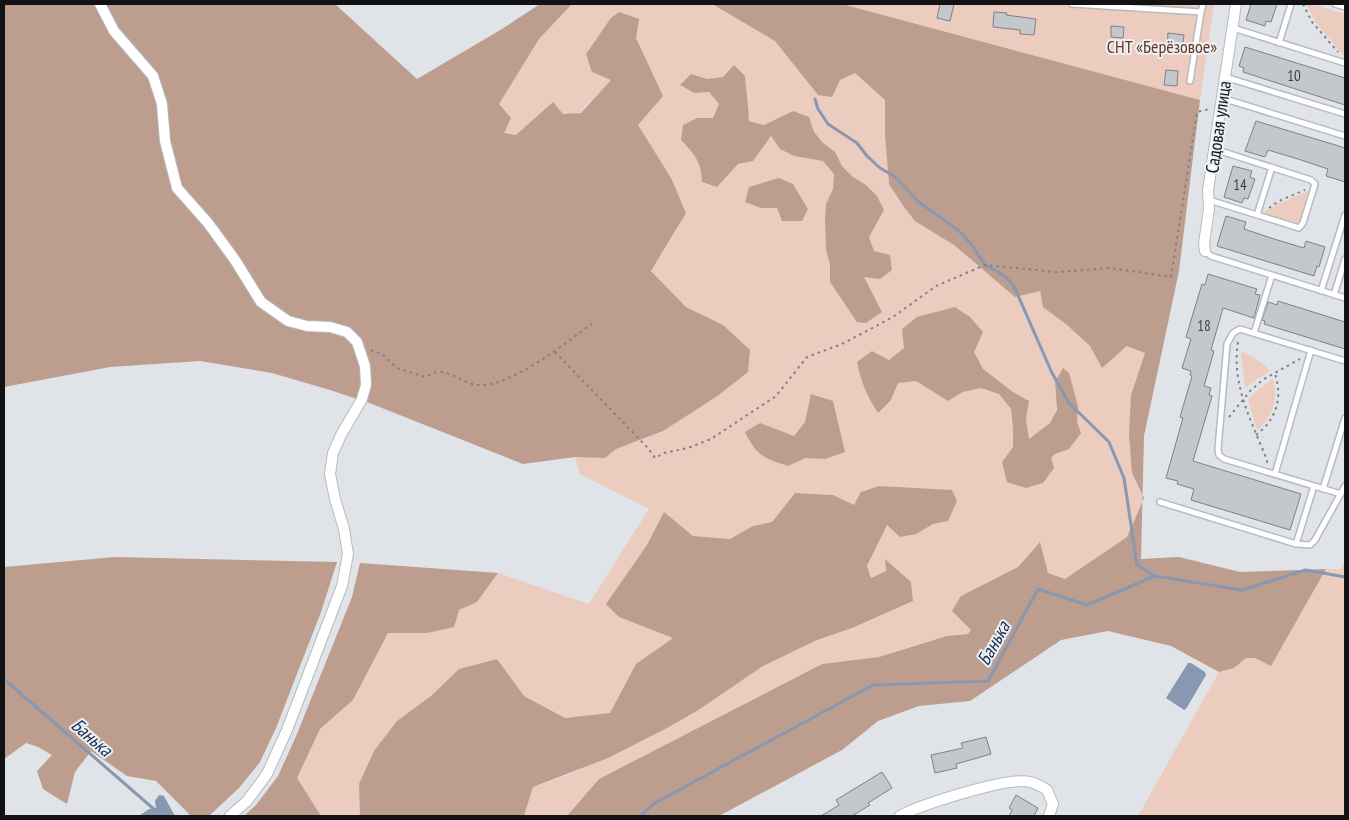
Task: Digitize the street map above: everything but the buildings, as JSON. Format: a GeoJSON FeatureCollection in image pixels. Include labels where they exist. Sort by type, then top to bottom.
{"type":"FeatureCollection","features":[{"type":"Feature","properties":{"kind":"street"},"geometry":{"type":"LineString","coordinates":[[100,4],[114,31],[153,76],[162,104],[165,140],[177,188],[208,223],[262,302],[288,321],[307,326],[330,327],[347,332],[358,342],[365,366],[366,385],[362,399],[333,453],[330,474],[344,529],[348,554],[342,586],[287,730],[267,774],[247,801],[230,816]]}},
{"type":"Feature","properties":{"kind":"street","name":"Садовая улица"},"geometry":{"type":"LineString","coordinates":[[1205,251],[1208,190],[1236,4]]}},
{"type":"Feature","properties":{"kind":"street"},"geometry":{"type":"LineString","coordinates":[[900,816],[949,798],[1010,781],[1030,782],[1047,790],[1053,804],[1049,816]]}},
{"type":"Feature","properties":{"kind":"lane"},"geometry":{"type":"LineString","coordinates":[[1072,4],[1201,12]]}},
{"type":"Feature","properties":{"kind":"lane"},"geometry":{"type":"LineString","coordinates":[[1190,81],[1203,4]]}},
{"type":"Feature","properties":{"kind":"lane"},"geometry":{"type":"LineString","coordinates":[[1278,43],[1291,4]]}},
{"type":"Feature","properties":{"kind":"lane"},"geometry":{"type":"LineString","coordinates":[[1335,4],[1345,7]]}},
{"type":"Feature","properties":{"kind":"lane"},"geometry":{"type":"LineString","coordinates":[[1233,28],[1345,63]]}},
{"type":"Feature","properties":{"kind":"lane"},"geometry":{"type":"LineString","coordinates":[[1225,76],[1345,114]]}},
{"type":"Feature","properties":{"kind":"lane"},"geometry":{"type":"LineString","coordinates":[[1222,98],[1345,136]]}},
{"type":"Feature","properties":{"kind":"lane"},"geometry":{"type":"LineString","coordinates":[[1209,200],[1299,228],[1303,224],[1315,184],[1311,180],[1214,150]]}},
{"type":"Feature","properties":{"kind":"lane"},"geometry":{"type":"LineString","coordinates":[[1257,215],[1272,167]]}},
{"type":"Feature","properties":{"kind":"lane"},"geometry":{"type":"LineString","coordinates":[[1321,291],[1345,215]]}},
{"type":"Feature","properties":{"kind":"lane"},"geometry":{"type":"LineString","coordinates":[[1205,251],[1211,256],[1345,298]]}},
{"type":"Feature","properties":{"kind":"lane"},"geometry":{"type":"LineString","coordinates":[[1334,295],[1345,259]]}},
{"type":"Feature","properties":{"kind":"lane"},"geometry":{"type":"LineString","coordinates":[[1254,333],[1272,275]]}},
{"type":"Feature","properties":{"kind":"lane"},"geometry":{"type":"LineString","coordinates":[[1341,494],[1224,459],[1219,455],[1218,449],[1227,344],[1233,333],[1240,329],[1345,361]]}},
{"type":"Feature","properties":{"kind":"lane"},"geometry":{"type":"LineString","coordinates":[[1275,474],[1311,350]]}},
{"type":"Feature","properties":{"kind":"lane"},"geometry":{"type":"LineString","coordinates":[[1323,489],[1345,418]]}},
{"type":"Feature","properties":{"kind":"lane"},"geometry":{"type":"LineString","coordinates":[[1296,544],[1314,486]]}},
{"type":"Feature","properties":{"kind":"lane"},"geometry":{"type":"LineString","coordinates":[[1160,502],[1296,544],[1310,545],[1315,540],[1345,486]]}},
{"type":"Feature","properties":{"kind":"path"},"geometry":{"type":"LineString","coordinates":[[1303,4],[1312,22],[1339,53]]}},
{"type":"Feature","properties":{"kind":"path"},"geometry":{"type":"LineString","coordinates":[[555,352],[648,448],[655,458],[664,453],[688,448],[711,439],[776,396],[806,357],[842,344],[893,318],[936,286],[985,265],[1057,272],[1110,268],[1170,278],[1197,112],[1208,108],[1220,110]]}},
{"type":"Feature","properties":{"kind":"path"},"geometry":{"type":"LineString","coordinates":[[1257,215],[1279,201],[1314,187]]}},
{"type":"Feature","properties":{"kind":"path"},"geometry":{"type":"LineString","coordinates":[[361,351],[370,349],[382,354],[397,368],[425,377],[438,372],[479,385],[506,380],[555,352],[593,323]]}},
{"type":"Feature","properties":{"kind":"path"},"geometry":{"type":"LineString","coordinates":[[1240,329],[1236,355],[1238,379],[1256,436],[1267,460],[1267,472]]}},
{"type":"Feature","properties":{"kind":"path"},"geometry":{"type":"LineString","coordinates":[[1228,419],[1243,398],[1264,379],[1294,364],[1311,350]]}},
{"type":"Feature","properties":{"kind":"path"},"geometry":{"type":"LineString","coordinates":[[1256,436],[1271,420],[1277,406],[1279,390],[1275,373]]}},
{"type":"Feature","properties":{"kind":"green space"},"geometry":{"type":"Polygon","coordinates":[[[572,4],[712,4],[775,41],[818,95],[840,80],[855,73],[885,100],[885,135],[889,184],[915,220],[954,245],[978,266],[1040,291],[1043,307],[1090,346],[1102,368],[1128,346],[1145,353],[1131,395],[1132,473],[1144,497],[1127,537],[1065,579],[1048,573],[1039,542],[1018,567],[961,596],[971,630],[968,634],[947,636],[879,657],[822,664],[600,779],[567,816],[524,816],[533,787],[568,775],[700,709],[763,666],[817,640],[852,628],[913,601],[885,560],[886,571],[870,578],[867,567],[887,524],[916,534],[933,524],[948,521],[854,506],[833,495],[795,493],[772,522],[753,526],[730,539],[693,536],[664,513],[647,545],[620,617],[673,638],[636,664],[610,713],[565,718],[524,696],[497,659],[459,669],[431,696],[359,784],[360,816],[321,816],[297,778],[320,729],[353,700],[388,633],[427,633],[459,610],[477,602],[498,573],[589,604],[649,509],[580,474],[575,457],[605,458],[616,449],[663,431],[716,397],[723,325],[686,307],[651,271],[676,231],[652,148],[638,125],[662,96],[636,38],[611,80],[580,113],[563,114],[553,102],[516,136],[504,133],[499,104],[539,39],[572,4]],[[691,74],[681,86],[694,93],[709,92],[719,104],[713,118],[697,118],[681,140],[696,159],[702,182],[717,187],[738,164],[753,161],[771,136],[780,149],[794,156],[823,161],[834,174],[833,189],[826,204],[825,219],[830,282],[882,312],[864,277],[874,251],[869,236],[884,210],[866,185],[853,177],[842,166],[835,152],[823,143],[793,111],[764,125],[749,121],[745,76],[707,79],[691,74]],[[793,184],[777,208],[783,221],[802,221],[808,209],[793,184]],[[904,348],[889,360],[872,351],[891,400],[898,383],[916,381],[948,400],[963,392],[981,388],[999,394],[1011,409],[1013,428],[1013,447],[1002,462],[1051,458],[1055,454],[1069,449],[1077,422],[1078,406],[1069,373],[1055,382],[1056,410],[1051,421],[1029,439],[1026,419],[1029,401],[1013,392],[982,369],[974,352],[904,348]],[[811,394],[805,422],[794,437],[761,423],[788,466],[806,458],[825,459],[833,401],[811,394]]]}},
{"type":"Feature","properties":{"kind":"green space","name":"СНТ «Берёзовое»"},"geometry":{"type":"Polygon","coordinates":[[[842,4],[1214,4],[1200,100],[842,4]]]}},
{"type":"Feature","properties":{"kind":"green space"},"geometry":{"type":"Polygon","coordinates":[[[1306,4],[1345,14],[1344,56],[1316,23],[1306,4]]]}},
{"type":"Feature","properties":{"kind":"green space"},"geometry":{"type":"Polygon","coordinates":[[[1311,190],[1301,221],[1295,224],[1267,215],[1264,212],[1280,203],[1311,190]]]}},
{"type":"Feature","properties":{"kind":"green space"},"geometry":{"type":"Polygon","coordinates":[[[1244,352],[1262,363],[1270,371],[1245,389],[1241,353],[1244,352]]]}},
{"type":"Feature","properties":{"kind":"green space"},"geometry":{"type":"Polygon","coordinates":[[[1273,379],[1275,394],[1273,407],[1267,419],[1257,430],[1248,400],[1273,379]]]}},
{"type":"Feature","properties":{"kind":"green space"},"geometry":{"type":"Polygon","coordinates":[[[1345,562],[1345,816],[1138,816],[1219,672],[1234,668],[1246,658],[1255,658],[1271,666],[1326,569],[1341,569],[1345,562]]]}},
{"type":"Feature","properties":{"kind":"shaded area"},"geometry":{"type":"Polygon","coordinates":[[[4,4],[335,4],[417,79],[502,29],[540,4],[572,4],[539,39],[499,104],[511,118],[504,133],[516,135],[553,102],[563,114],[581,113],[611,80],[592,72],[586,54],[611,18],[619,12],[639,19],[636,38],[663,96],[638,125],[671,178],[686,213],[651,271],[686,307],[723,325],[750,350],[748,372],[716,397],[663,431],[616,449],[605,458],[575,457],[523,464],[372,404],[330,390],[272,373],[200,361],[110,367],[4,387],[4,4]]]}},
{"type":"Feature","properties":{"kind":"shaded area"},"geometry":{"type":"Polygon","coordinates":[[[712,4],[842,4],[1200,100],[1179,271],[1144,436],[1143,495],[1132,473],[1129,434],[1131,395],[1145,353],[1127,346],[1102,368],[1090,346],[1043,307],[1040,291],[1015,297],[954,245],[915,221],[889,184],[885,135],[885,100],[855,73],[840,80],[832,97],[818,95],[775,41],[712,4]]]}},
{"type":"Feature","properties":{"kind":"shaded area"},"geometry":{"type":"Polygon","coordinates":[[[734,65],[745,76],[749,121],[764,125],[793,111],[809,117],[814,132],[823,143],[835,152],[842,166],[877,196],[884,210],[869,237],[874,251],[890,255],[892,270],[880,279],[864,277],[882,312],[866,323],[857,322],[830,282],[825,219],[826,204],[833,189],[834,174],[823,161],[794,156],[780,149],[771,136],[753,161],[738,164],[717,187],[702,182],[696,159],[681,140],[683,125],[697,118],[713,118],[719,104],[709,92],[694,93],[680,85],[691,74],[707,79],[723,77],[734,65]]]}},
{"type":"Feature","properties":{"kind":"shaded area"},"geometry":{"type":"Polygon","coordinates":[[[779,178],[793,184],[808,209],[802,221],[782,221],[777,208],[761,208],[745,202],[749,187],[779,178]]]}},
{"type":"Feature","properties":{"kind":"shaded area"},"geometry":{"type":"Polygon","coordinates":[[[955,307],[970,317],[983,332],[974,352],[983,369],[1013,392],[1029,401],[1026,419],[1029,439],[1050,423],[1057,410],[1055,382],[1063,368],[1069,373],[1078,406],[1077,422],[1081,433],[1069,449],[1055,454],[1051,458],[1054,468],[1043,483],[1026,488],[1007,482],[1002,462],[1013,447],[1013,428],[1011,409],[999,394],[981,388],[963,392],[948,401],[916,381],[898,383],[891,400],[878,413],[868,395],[857,362],[872,351],[889,360],[904,348],[902,329],[917,317],[955,307]]]}},
{"type":"Feature","properties":{"kind":"shaded area"},"geometry":{"type":"Polygon","coordinates":[[[811,394],[833,401],[845,452],[825,459],[806,458],[788,466],[772,461],[757,451],[745,432],[760,423],[794,436],[805,422],[811,394]]]}},
{"type":"Feature","properties":{"kind":"shaded area"},"geometry":{"type":"Polygon","coordinates":[[[879,486],[952,490],[957,501],[948,521],[933,524],[916,534],[900,537],[887,525],[867,566],[871,578],[886,571],[885,559],[911,582],[913,601],[852,628],[817,640],[763,666],[700,709],[667,728],[608,758],[533,787],[524,816],[360,816],[359,784],[374,751],[397,721],[431,696],[459,669],[497,659],[524,696],[565,718],[610,713],[636,664],[673,638],[619,617],[606,604],[647,545],[664,512],[693,536],[730,539],[753,526],[772,522],[795,493],[833,495],[854,505],[861,492],[879,486]]]}},
{"type":"Feature","properties":{"kind":"shaded area"},"geometry":{"type":"Polygon","coordinates":[[[1142,502],[1141,559],[1179,557],[1240,572],[1326,569],[1271,666],[1255,658],[1246,658],[1234,668],[1219,672],[1171,646],[1108,631],[1061,640],[970,701],[919,706],[878,721],[842,750],[719,816],[567,816],[599,779],[822,664],[879,657],[947,636],[968,634],[971,630],[952,611],[961,596],[1018,567],[1040,542],[1048,573],[1065,579],[1127,537],[1142,502]]]}},
{"type":"Feature","properties":{"kind":"shaded area"},"geometry":{"type":"Polygon","coordinates":[[[115,557],[337,562],[321,612],[276,728],[260,762],[239,788],[209,816],[189,816],[156,781],[127,776],[91,751],[75,772],[67,804],[43,789],[37,771],[52,755],[26,743],[4,759],[4,567],[115,557]]]}},
{"type":"Feature","properties":{"kind":"shaded area"},"geometry":{"type":"Polygon","coordinates":[[[360,563],[498,573],[477,602],[459,610],[454,627],[427,633],[388,633],[353,700],[320,729],[297,778],[321,816],[244,816],[256,805],[278,776],[297,734],[352,597],[360,563]]]}},
{"type":"Feature","properties":{"kind":"water"},"geometry":{"type":"Polygon","coordinates":[[[1188,663],[1205,672],[1206,675],[1184,710],[1166,698],[1188,663]]]}},
{"type":"Feature","properties":{"kind":"water"},"geometry":{"type":"Polygon","coordinates":[[[159,795],[164,796],[175,816],[139,816],[149,809],[156,808],[155,801],[159,795]]]}},
{"type":"Feature","properties":{"kind":"waterway"},"geometry":{"type":"LineString","coordinates":[[815,99],[818,109],[828,124],[857,143],[867,156],[880,168],[894,176],[919,202],[959,231],[971,244],[985,265],[1000,273],[1013,284],[1052,373],[1069,403],[1109,442],[1124,478],[1137,565],[1155,576]]}},
{"type":"Feature","properties":{"kind":"waterway","name":"Банька"},"geometry":{"type":"LineString","coordinates":[[640,816],[655,803],[873,685],[988,681],[1038,589],[1087,605],[1155,576],[1242,590],[1306,570],[1345,577]]}},
{"type":"Feature","properties":{"kind":"waterway","name":"Банька"},"geometry":{"type":"LineString","coordinates":[[4,679],[155,810]]}}]}
